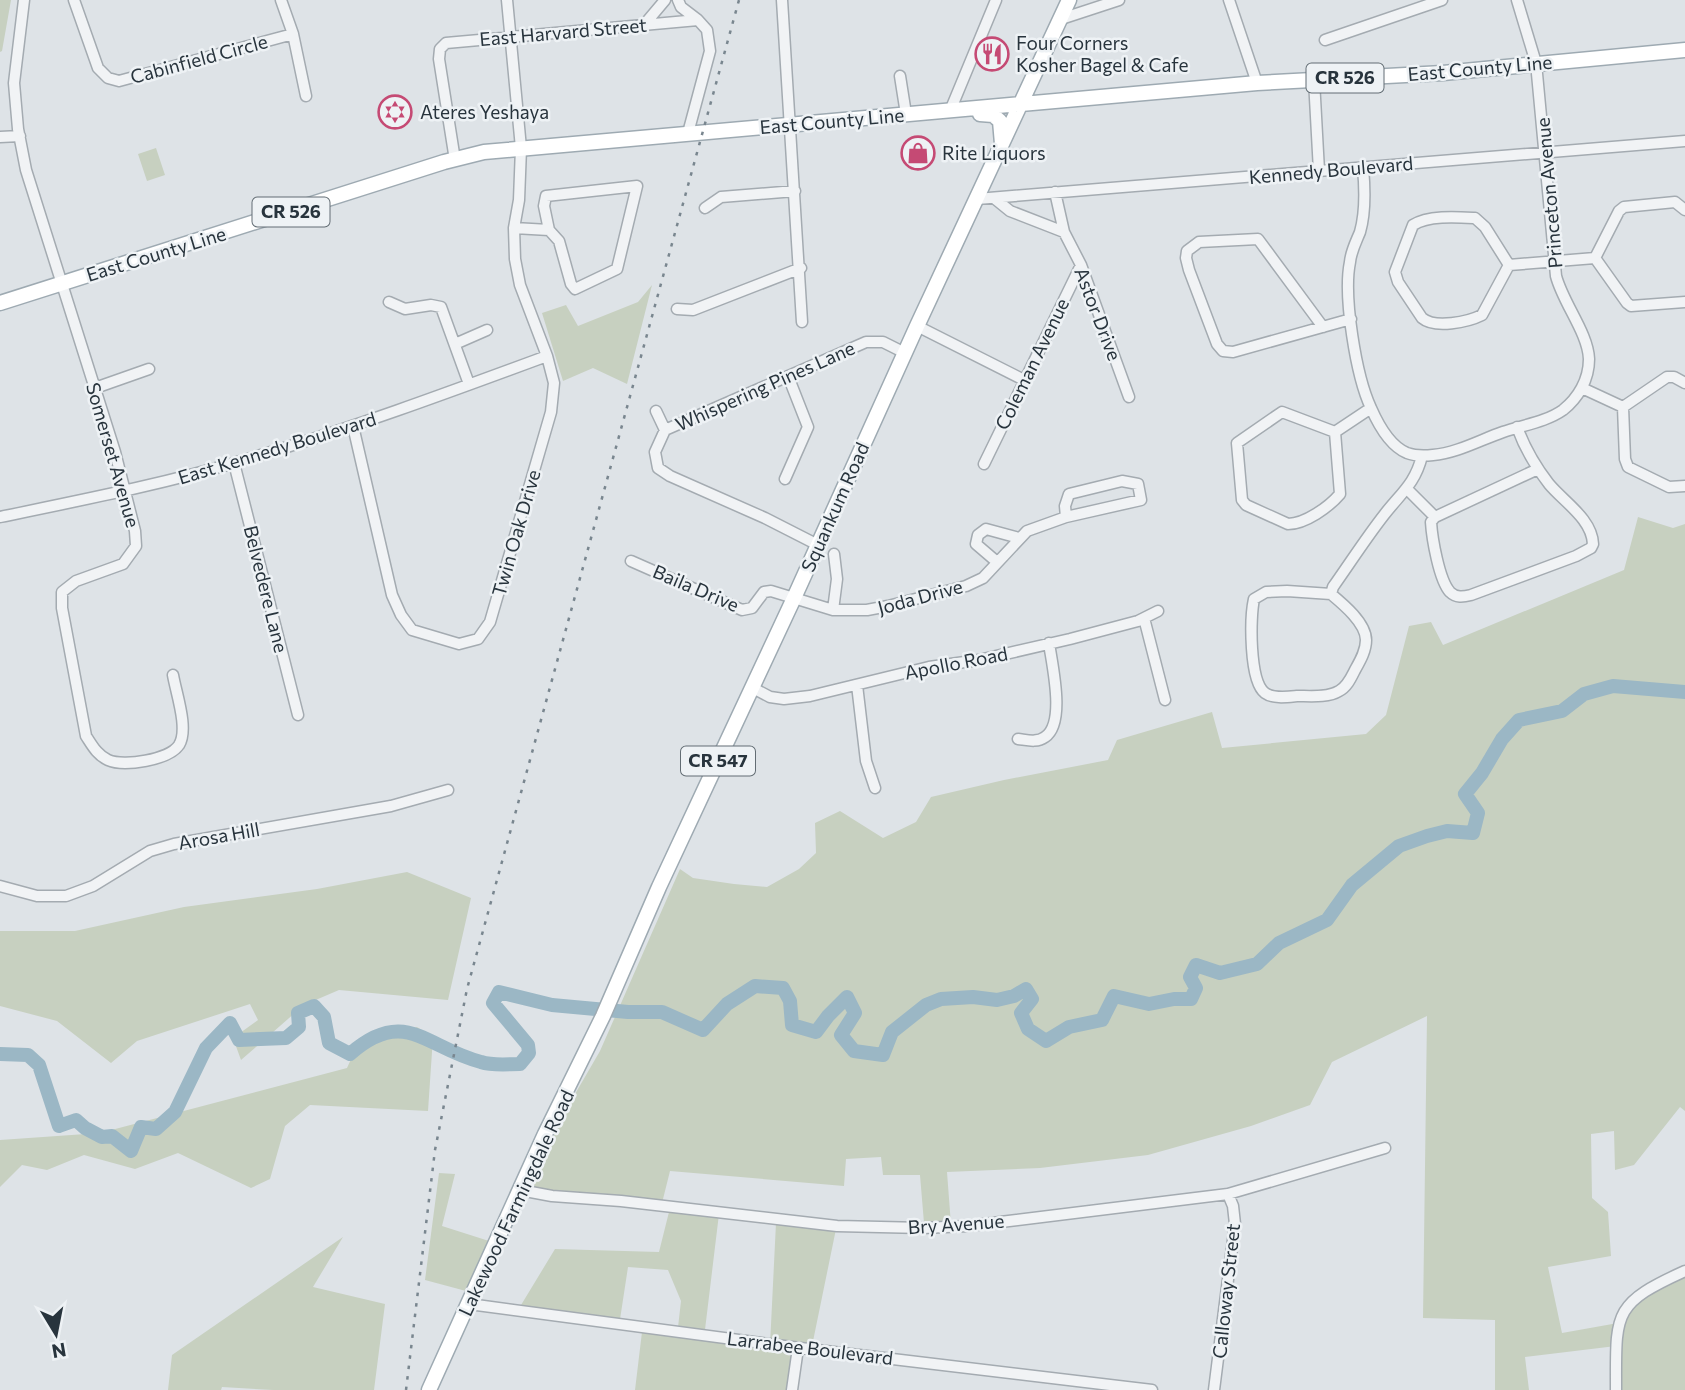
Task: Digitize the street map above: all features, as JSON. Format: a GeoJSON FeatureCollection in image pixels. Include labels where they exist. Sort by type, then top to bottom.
{"type":"FeatureCollection","features":[{"type":"Feature","properties":{"kind":"main road","name":"Squankum Road"},"geometry":{"type":"LineString","coordinates":[[604,1016],[659,887],[1069,0]]}},
{"type":"Feature","properties":{"kind":"main road","name":"East County Line"},"geometry":{"type":"LineString","coordinates":[[0,303],[484,152],[1257,83],[1443,73],[1685,50]]}},
{"type":"Feature","properties":{"kind":"main road"},"geometry":{"type":"LineString","coordinates":[[972,109],[1000,121],[1003,146]]}},
{"type":"Feature","properties":{"kind":"main road","name":"Lakewood Farmingdale Road"},"geometry":{"type":"LineString","coordinates":[[429,1390],[520,1190],[604,1016]]}},
{"type":"Feature","properties":{"kind":"street","name":"Somerset Avenue"},"geometry":{"type":"LineString","coordinates":[[24,0],[14,83],[26,170],[115,452],[135,531],[136,545],[123,564],[76,581],[62,592],[62,608],[86,736],[96,750],[109,761],[131,762],[167,756],[179,744],[183,728],[173,675]]}},
{"type":"Feature","properties":{"kind":"street","name":"Cabinfield Circle"},"geometry":{"type":"LineString","coordinates":[[74,0],[98,68],[108,78],[119,81],[293,34]]}},
{"type":"Feature","properties":{"kind":"street"},"geometry":{"type":"LineString","coordinates":[[281,0],[293,34],[306,96]]}},
{"type":"Feature","properties":{"kind":"street","name":"Twin Oak Drive"},"geometry":{"type":"LineString","coordinates":[[353,426],[392,594],[401,615],[412,630],[458,644],[478,639],[490,622],[551,412],[554,383],[547,356],[520,285],[515,259],[514,228],[519,200],[520,148],[507,0]]}},
{"type":"Feature","properties":{"kind":"street"},"geometry":{"type":"LineString","coordinates":[[644,25],[665,0]]}},
{"type":"Feature","properties":{"kind":"street"},"geometry":{"type":"LineString","coordinates":[[678,0],[681,7],[698,20],[708,33],[710,51],[688,133]]}},
{"type":"Feature","properties":{"kind":"street"},"geometry":{"type":"LineString","coordinates":[[782,0],[803,321]]}},
{"type":"Feature","properties":{"kind":"street"},"geometry":{"type":"LineString","coordinates":[[950,111],[996,0]]}},
{"type":"Feature","properties":{"kind":"street"},"geometry":{"type":"LineString","coordinates":[[1061,19],[1119,0]]}},
{"type":"Feature","properties":{"kind":"street"},"geometry":{"type":"LineString","coordinates":[[1229,0],[1257,83]]}},
{"type":"Feature","properties":{"kind":"street"},"geometry":{"type":"LineString","coordinates":[[1325,40],[1442,0]]}},
{"type":"Feature","properties":{"kind":"street","name":"Princeton Avenue"},"geometry":{"type":"LineString","coordinates":[[1517,0],[1536,64],[1559,288],[1589,360],[1582,388]]}},
{"type":"Feature","properties":{"kind":"street","name":"East Harvard Street"},"geometry":{"type":"LineString","coordinates":[[454,160],[439,59],[442,45],[698,20]]}},
{"type":"Feature","properties":{"kind":"street"},"geometry":{"type":"LineString","coordinates":[[900,76],[906,114]]}},
{"type":"Feature","properties":{"kind":"street"},"geometry":{"type":"LineString","coordinates":[[1314,80],[1320,171]]}},
{"type":"Feature","properties":{"kind":"street"},"geometry":{"type":"LineString","coordinates":[[0,137],[20,136]]}},
{"type":"Feature","properties":{"kind":"street","name":"Kennedy Boulevard"},"geometry":{"type":"LineString","coordinates":[[977,199],[1685,141]]}},
{"type":"Feature","properties":{"kind":"street"},"geometry":{"type":"LineString","coordinates":[[1363,168],[1364,212],[1349,265],[1356,362],[1371,408],[1396,446],[1405,452],[1422,456],[1450,452],[1556,414],[1575,399],[1582,388],[1623,407]]}},
{"type":"Feature","properties":{"kind":"street"},"geometry":{"type":"LineString","coordinates":[[514,228],[549,230],[559,241],[571,284],[575,289],[586,286],[617,270],[637,186],[546,196],[544,206],[549,230]]}},
{"type":"Feature","properties":{"kind":"street"},"geometry":{"type":"LineString","coordinates":[[705,208],[721,197],[794,191]]}},
{"type":"Feature","properties":{"kind":"street","name":"Astor Drive"},"geometry":{"type":"LineString","coordinates":[[1055,192],[1064,232],[1081,265],[1129,397]]}},
{"type":"Feature","properties":{"kind":"street"},"geometry":{"type":"LineString","coordinates":[[994,198],[1010,211],[1064,232]]}},
{"type":"Feature","properties":{"kind":"street"},"geometry":{"type":"LineString","coordinates":[[1595,258],[1619,211],[1624,207],[1675,201],[1685,210]]}},
{"type":"Feature","properties":{"kind":"street"},"geometry":{"type":"LineString","coordinates":[[1475,218],[1485,227],[1509,265],[1482,315],[1436,324],[1427,323],[1422,318],[1398,282],[1395,272],[1413,225],[1419,220],[1429,219],[1475,218]]}},
{"type":"Feature","properties":{"kind":"street"},"geometry":{"type":"LineString","coordinates":[[1323,327],[1258,239],[1199,242],[1187,251],[1189,270],[1217,344],[1223,351],[1233,352],[1352,319]]}},
{"type":"Feature","properties":{"kind":"street"},"geometry":{"type":"LineString","coordinates":[[1509,265],[1595,258]]}},
{"type":"Feature","properties":{"kind":"street"},"geometry":{"type":"LineString","coordinates":[[1595,258],[1631,306],[1685,302]]}},
{"type":"Feature","properties":{"kind":"street","name":"Coleman Avenue"},"geometry":{"type":"LineString","coordinates":[[984,464],[1081,265]]}},
{"type":"Feature","properties":{"kind":"street"},"geometry":{"type":"LineString","coordinates":[[677,309],[693,310],[801,268]]}},
{"type":"Feature","properties":{"kind":"street"},"geometry":{"type":"LineString","coordinates":[[389,302],[405,309],[430,305],[441,307],[469,384]]}},
{"type":"Feature","properties":{"kind":"street"},"geometry":{"type":"LineString","coordinates":[[917,326],[1024,380]]}},
{"type":"Feature","properties":{"kind":"street"},"geometry":{"type":"LineString","coordinates":[[455,344],[487,330]]}},
{"type":"Feature","properties":{"kind":"street","name":"Whispering Pines Lane"},"geometry":{"type":"LineString","coordinates":[[818,545],[670,476],[658,468],[655,452],[665,430],[866,342],[883,342],[905,353]]}},
{"type":"Feature","properties":{"kind":"street","name":"East Kennedy Boulevard"},"geometry":{"type":"LineString","coordinates":[[0,517],[125,491],[234,463],[353,426],[547,356]]}},
{"type":"Feature","properties":{"kind":"street"},"geometry":{"type":"LineString","coordinates":[[95,388],[149,369]]}},
{"type":"Feature","properties":{"kind":"street"},"geometry":{"type":"LineString","coordinates":[[785,479],[808,427],[788,376]]}},
{"type":"Feature","properties":{"kind":"street"},"geometry":{"type":"LineString","coordinates":[[1623,407],[1667,377],[1674,377],[1685,383]]}},
{"type":"Feature","properties":{"kind":"street"},"geometry":{"type":"LineString","coordinates":[[1623,407],[1625,459],[1628,467],[1669,487],[1685,486]]}},
{"type":"Feature","properties":{"kind":"street"},"geometry":{"type":"LineString","coordinates":[[1335,432],[1371,408]]}},
{"type":"Feature","properties":{"kind":"street","name":"Whispering Pines Lane"},"geometry":{"type":"LineString","coordinates":[[656,411],[665,430]]}},
{"type":"Feature","properties":{"kind":"street"},"geometry":{"type":"LineString","coordinates":[[1282,412],[1335,432],[1340,490],[1335,499],[1302,522],[1293,524],[1246,505],[1242,500],[1237,443],[1282,412]]}},
{"type":"Feature","properties":{"kind":"street"},"geometry":{"type":"LineString","coordinates":[[1517,427],[1524,446],[1538,469],[1593,534],[1593,544],[1591,548],[1576,556],[1471,595],[1461,597],[1449,591],[1440,570],[1431,522],[1435,517],[1538,469]]}},
{"type":"Feature","properties":{"kind":"street"},"geometry":{"type":"LineString","coordinates":[[1331,594],[1333,587],[1384,515],[1417,474],[1422,456]]}},
{"type":"Feature","properties":{"kind":"street","name":"Belvedere Lane"},"geometry":{"type":"LineString","coordinates":[[234,463],[298,715]]}},
{"type":"Feature","properties":{"kind":"street","name":"Joda Drive"},"geometry":{"type":"LineString","coordinates":[[794,598],[833,610],[867,610],[966,586],[983,578],[1027,531],[1066,517],[1141,500],[1139,484],[1122,481],[1073,491],[1066,499],[1066,517]]}},
{"type":"Feature","properties":{"kind":"street"},"geometry":{"type":"LineString","coordinates":[[1407,489],[1435,517]]}},
{"type":"Feature","properties":{"kind":"street"},"geometry":{"type":"LineString","coordinates":[[997,562],[976,544],[978,535],[986,529],[1019,538]]}},
{"type":"Feature","properties":{"kind":"street"},"geometry":{"type":"LineString","coordinates":[[833,610],[837,579],[834,554]]}},
{"type":"Feature","properties":{"kind":"street","name":"Baila Drive"},"geometry":{"type":"LineString","coordinates":[[631,561],[742,610],[752,608],[768,591],[794,598]]}},
{"type":"Feature","properties":{"kind":"street"},"geometry":{"type":"LineString","coordinates":[[1266,592],[1331,594],[1364,632],[1366,642],[1348,684],[1340,691],[1314,696],[1282,697],[1265,693],[1258,682],[1254,666],[1254,599],[1266,592]]}},
{"type":"Feature","properties":{"kind":"street","name":"Apollo Road"},"geometry":{"type":"LineString","coordinates":[[753,688],[770,697],[784,699],[929,667],[979,660],[1144,618],[1158,611]]}},
{"type":"Feature","properties":{"kind":"street"},"geometry":{"type":"LineString","coordinates":[[1144,618],[1166,700]]}},
{"type":"Feature","properties":{"kind":"street"},"geometry":{"type":"LineString","coordinates":[[1018,739],[1034,741],[1045,738],[1053,729],[1056,708],[1049,643]]}},
{"type":"Feature","properties":{"kind":"street"},"geometry":{"type":"LineString","coordinates":[[857,685],[866,761],[876,788]]}},
{"type":"Feature","properties":{"kind":"street","name":"Arosa Hill"},"geometry":{"type":"LineString","coordinates":[[0,886],[37,895],[66,896],[93,886],[150,851],[174,844],[391,806],[448,790]]}},
{"type":"Feature","properties":{"kind":"street","name":"Bry Avenue"},"geometry":{"type":"LineString","coordinates":[[520,1190],[552,1196],[621,1201],[837,1226],[968,1226],[1228,1194],[1385,1147]]}},
{"type":"Feature","properties":{"kind":"street","name":"Calloway Street"},"geometry":{"type":"LineString","coordinates":[[1214,1390],[1235,1224],[1233,1206],[1228,1194]]}},
{"type":"Feature","properties":{"kind":"street"},"geometry":{"type":"LineString","coordinates":[[1616,1390],[1617,1338],[1626,1307],[1644,1290],[1685,1271]]}},
{"type":"Feature","properties":{"kind":"street","name":"Larrabee Boulevard"},"geometry":{"type":"LineString","coordinates":[[469,1304],[798,1348],[1152,1390]]}},
{"type":"Feature","properties":{"kind":"street"},"geometry":{"type":"LineString","coordinates":[[792,1390],[798,1348]]}},
{"type":"Feature","properties":{"kind":"green space"},"geometry":{"type":"Polygon","coordinates":[[[0,0],[11,0],[0,52],[0,0]]]}},
{"type":"Feature","properties":{"kind":"green space"},"geometry":{"type":"Polygon","coordinates":[[[156,148],[165,175],[147,181],[138,154],[156,148]]]}},
{"type":"Feature","properties":{"kind":"green space"},"geometry":{"type":"Polygon","coordinates":[[[652,285],[627,384],[593,368],[563,381],[542,313],[566,305],[578,326],[638,302],[652,285]]]}},
{"type":"Feature","properties":{"kind":"green space"},"geometry":{"type":"Polygon","coordinates":[[[1638,517],[1673,528],[1685,524],[1685,1111],[1680,1107],[1634,1165],[1615,1170],[1614,1131],[1591,1134],[1592,1198],[1608,1212],[1611,1256],[1548,1267],[1562,1333],[1618,1323],[1641,1290],[1685,1271],[1685,1390],[1617,1390],[1616,1346],[1525,1357],[1529,1390],[1495,1390],[1495,1320],[1423,1318],[1427,1016],[1332,1062],[1310,1105],[1251,1126],[1148,1155],[1040,1168],[947,1172],[951,1225],[924,1223],[920,1175],[883,1175],[881,1157],[846,1159],[844,1186],[670,1171],[662,1203],[553,1193],[533,1187],[531,1181],[553,1132],[600,1051],[680,869],[693,878],[767,887],[799,869],[816,853],[815,823],[840,811],[883,838],[916,822],[931,797],[1108,760],[1117,740],[1212,712],[1222,748],[1366,734],[1386,715],[1409,626],[1431,622],[1443,645],[1624,570],[1638,517]]]}},
{"type":"Feature","properties":{"kind":"green space"},"geometry":{"type":"Polygon","coordinates":[[[407,872],[471,898],[448,1000],[339,990],[304,1005],[241,1060],[233,1038],[258,1020],[250,1004],[137,1041],[111,1063],[57,1021],[0,1006],[0,931],[75,931],[184,907],[317,889],[407,872]]]}},
{"type":"Feature","properties":{"kind":"green space"},"geometry":{"type":"Polygon","coordinates":[[[417,1027],[433,1037],[428,1111],[310,1105],[285,1126],[270,1179],[251,1188],[178,1153],[135,1169],[84,1155],[47,1170],[22,1165],[0,1187],[0,1140],[100,1133],[347,1068],[357,1046],[417,1027]]]}},
{"type":"Feature","properties":{"kind":"green space"},"geometry":{"type":"Polygon","coordinates":[[[439,1173],[455,1174],[442,1226],[489,1241],[466,1291],[425,1280],[439,1173]]]}},
{"type":"Feature","properties":{"kind":"green space"},"geometry":{"type":"Polygon","coordinates":[[[670,1208],[719,1214],[704,1338],[770,1345],[776,1223],[836,1229],[811,1351],[796,1350],[791,1390],[635,1390],[642,1332],[677,1336],[681,1301],[668,1270],[628,1267],[619,1326],[515,1315],[555,1249],[659,1252],[670,1208]]]}},
{"type":"Feature","properties":{"kind":"green space"},"geometry":{"type":"Polygon","coordinates":[[[343,1237],[313,1287],[385,1304],[374,1390],[222,1387],[221,1390],[168,1390],[172,1355],[343,1237]]]}},
{"type":"Feature","properties":{"kind":"waterway"},"geometry":{"type":"LineString","coordinates":[[0,1054],[28,1055],[39,1065],[59,1126],[76,1120],[102,1137],[112,1136],[131,1151],[141,1127],[156,1129],[175,1112],[206,1048],[230,1023],[239,1040],[286,1038],[299,1027],[298,1013],[314,1006],[324,1017],[329,1043],[350,1054],[369,1040],[386,1033],[401,1032],[416,1035],[481,1062],[520,1064],[529,1053],[528,1045],[493,1003],[499,992],[552,1005],[628,1012],[662,1012],[703,1030],[727,1004],[755,986],[783,988],[790,1001],[792,1025],[816,1032],[847,997],[855,1013],[841,1035],[854,1051],[883,1055],[892,1032],[926,1005],[941,999],[973,997],[997,1000],[1014,996],[1026,989],[1032,999],[1021,1013],[1028,1029],[1046,1041],[1069,1027],[1102,1020],[1114,996],[1149,1004],[1191,999],[1196,988],[1190,977],[1196,965],[1220,973],[1257,964],[1279,943],[1327,920],[1352,885],[1399,846],[1447,831],[1473,833],[1478,813],[1465,794],[1482,773],[1502,739],[1519,720],[1562,711],[1584,694],[1613,686],[1685,692]]}},
{"type":"Feature","properties":{"kind":"railway"},"geometry":{"type":"LineString","coordinates":[[406,1390],[435,1150],[467,989],[739,0]]}},
{"type":"Feature","properties":{"kind":"place","name":"Four Corners Kosher Bagel & Cafe"},"geometry":{"type":"Point","coordinates":[992,54]}},
{"type":"Feature","properties":{"kind":"place","name":"Ateres Yeshaya"},"geometry":{"type":"Point","coordinates":[395,112]}},
{"type":"Feature","properties":{"kind":"place","name":"Rite Liquors"},"geometry":{"type":"Point","coordinates":[918,153]}}]}
